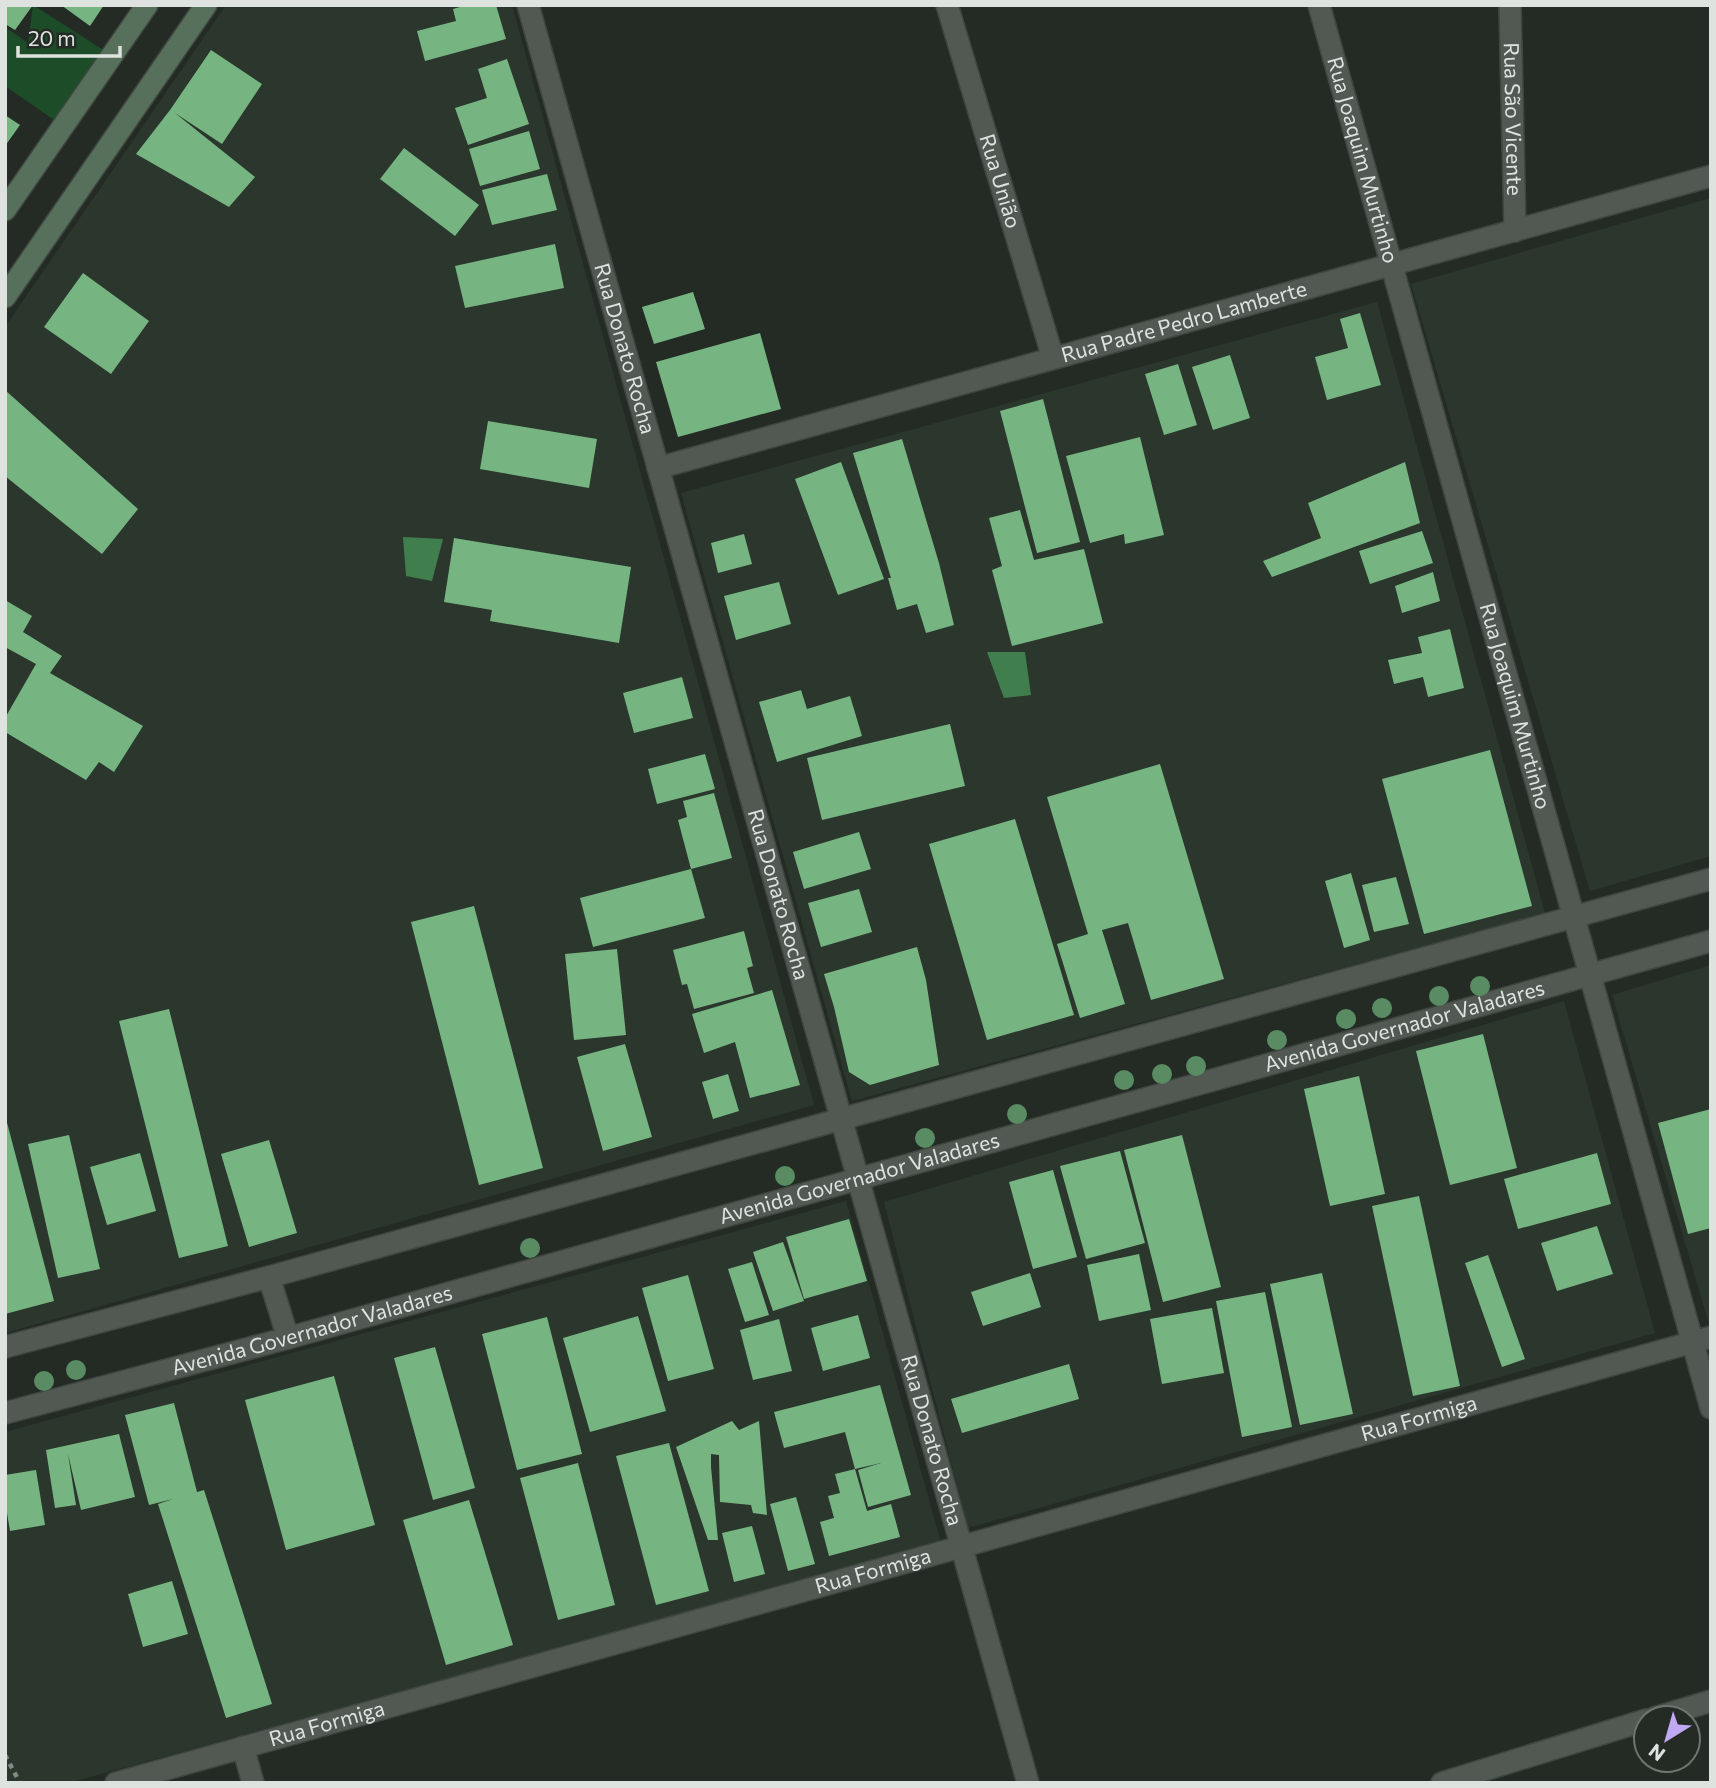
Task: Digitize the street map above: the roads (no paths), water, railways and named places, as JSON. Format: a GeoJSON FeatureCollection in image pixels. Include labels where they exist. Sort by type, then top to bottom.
{"type":"FeatureCollection","features":[{"type":"Feature","properties":{"kind":"main road"},"geometry":{"type":"LineString","coordinates":[[5,210],[147,5]]}},
{"type":"Feature","properties":{"kind":"main road"},"geometry":{"type":"LineString","coordinates":[[5,297],[205,5]]}},
{"type":"Feature","properties":{"kind":"street","name":"Rua Donato Rocha"},"geometry":{"type":"LineString","coordinates":[[528,5],[1028,1783]]}},
{"type":"Feature","properties":{"kind":"street","name":"Rua União"},"geometry":{"type":"LineString","coordinates":[[947,5],[1053,358]]}},
{"type":"Feature","properties":{"kind":"street","name":"Rua Joaquim Murtinho"},"geometry":{"type":"LineString","coordinates":[[1319,5],[1589,975],[1701,1339],[1711,1408]]}},
{"type":"Feature","properties":{"kind":"street","name":"Rua São Vicente"},"geometry":{"type":"LineString","coordinates":[[1510,5],[1515,230]]}},
{"type":"Feature","properties":{"kind":"street","name":"Rua Padre Pedro Lamberte"},"geometry":{"type":"LineString","coordinates":[[658,468],[1711,176]]}},
{"type":"Feature","properties":{"kind":"street"},"geometry":{"type":"LineString","coordinates":[[5,1347],[269,1277],[1711,879]]}},
{"type":"Feature","properties":{"kind":"street","name":"Avenida Governador Valadares"},"geometry":{"type":"LineString","coordinates":[[5,1413],[288,1338],[1711,941]]}},
{"type":"Feature","properties":{"kind":"street"},"geometry":{"type":"LineString","coordinates":[[269,1277],[288,1338]]}},
{"type":"Feature","properties":{"kind":"street","name":"Rua Formiga"},"geometry":{"type":"LineString","coordinates":[[116,1783],[1701,1339]]}},
{"type":"Feature","properties":{"kind":"street"},"geometry":{"type":"LineString","coordinates":[[1442,1783],[1632,1724]]}},
{"type":"Feature","properties":{"kind":"street"},"geometry":{"type":"LineString","coordinates":[[243,1747],[253,1783]]}}]}
